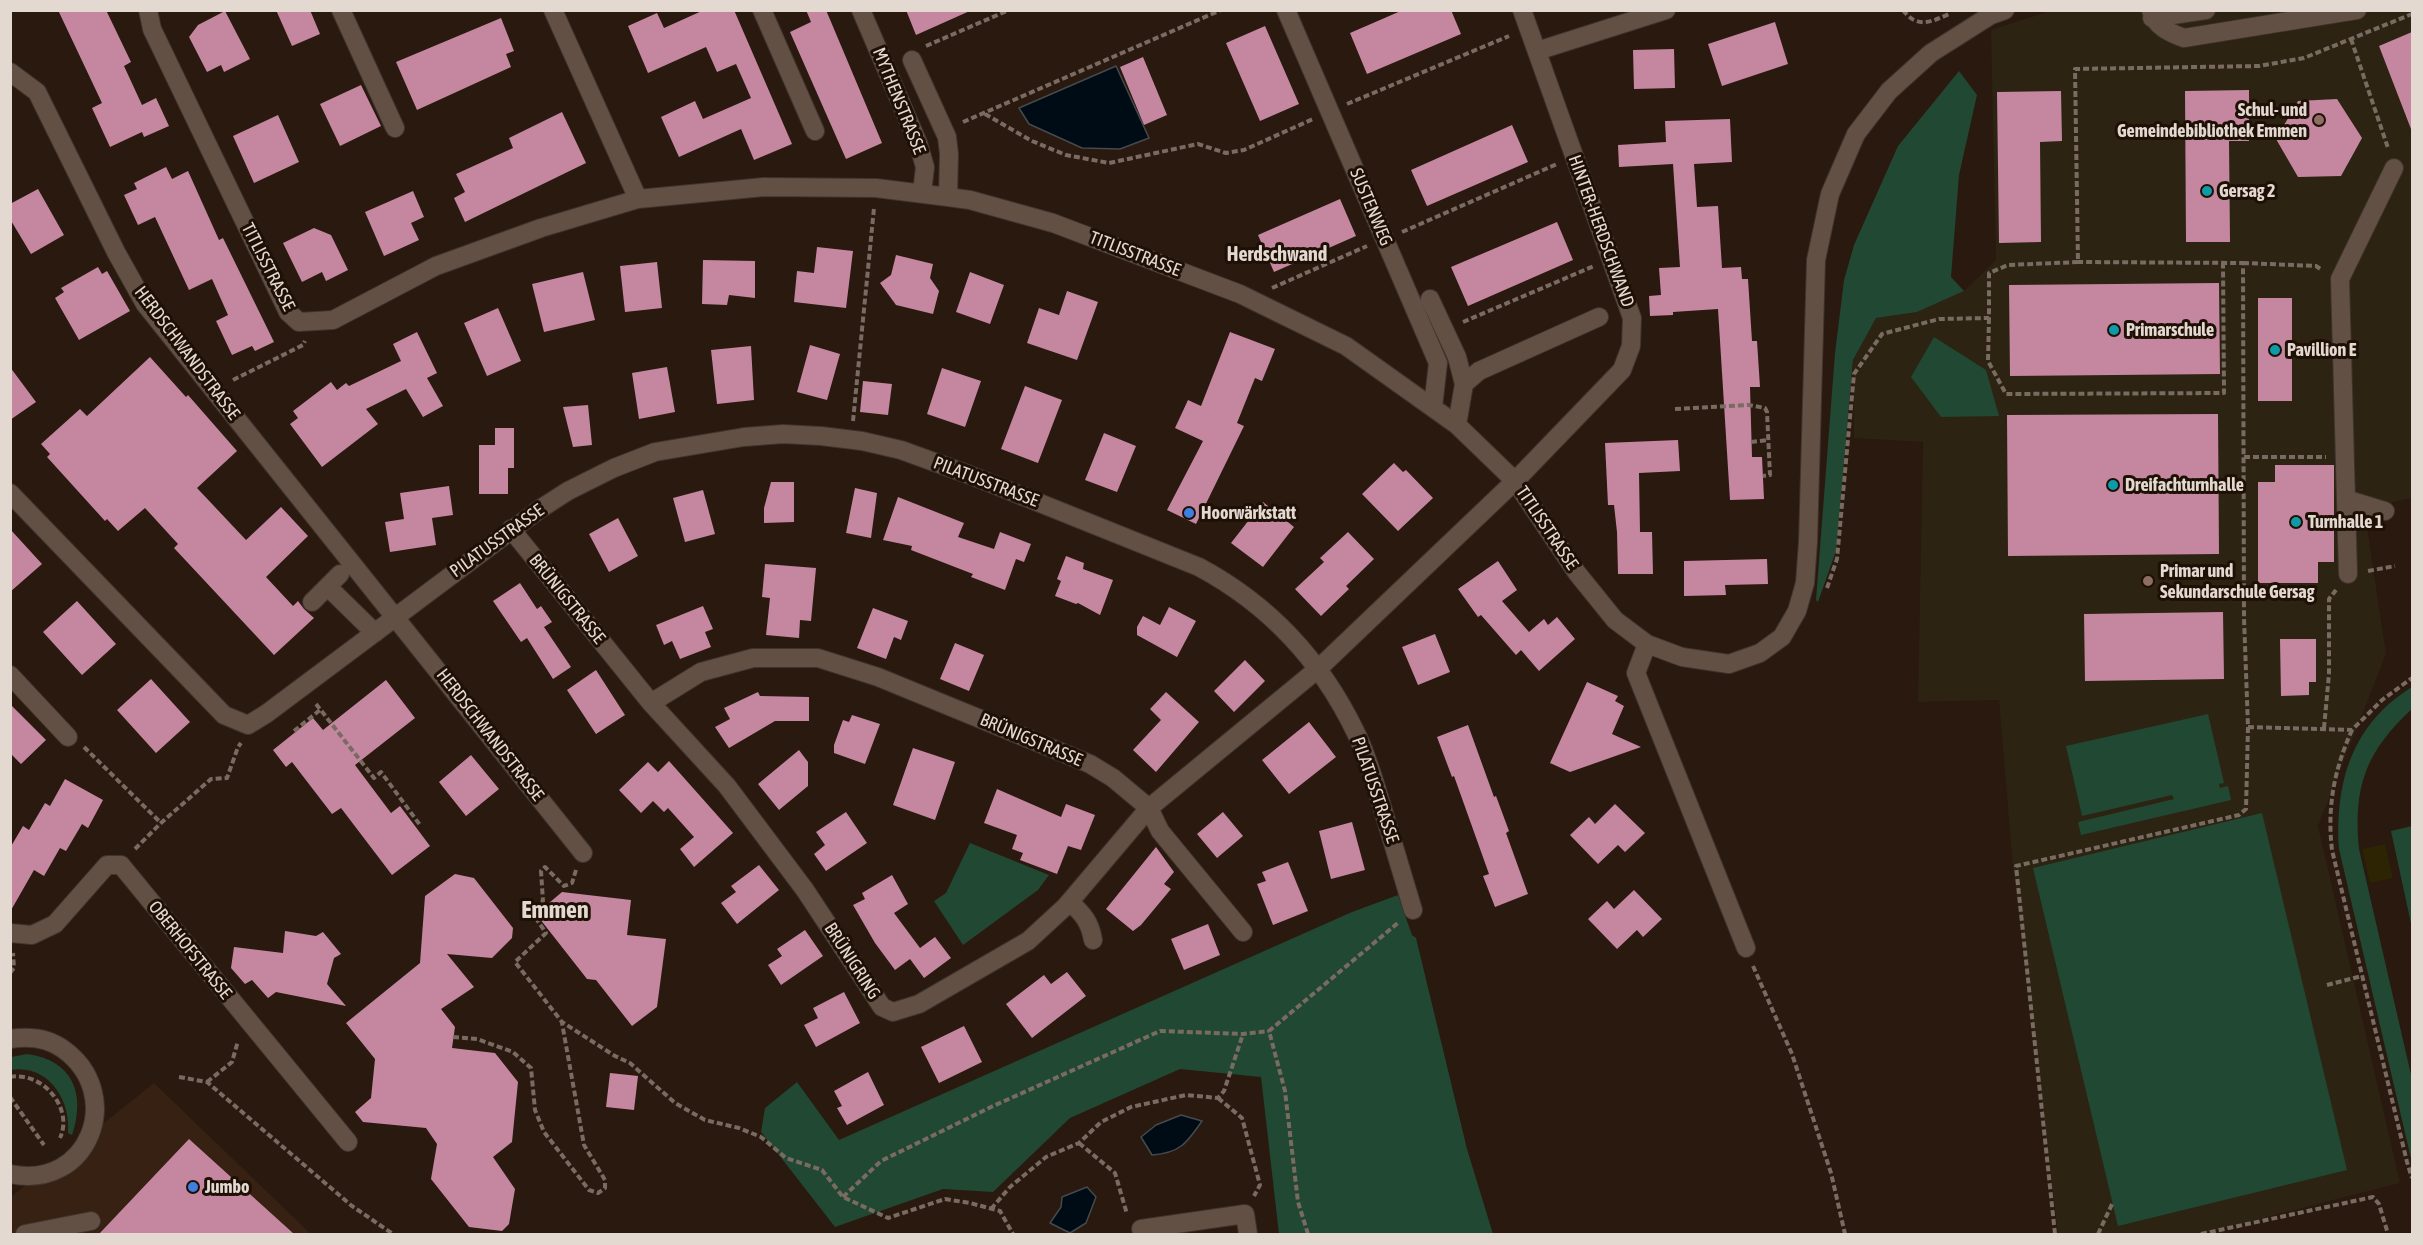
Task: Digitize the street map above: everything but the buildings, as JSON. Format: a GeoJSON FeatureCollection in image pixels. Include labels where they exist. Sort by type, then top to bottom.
{"type":"FeatureCollection","features":[{"type":"Feature","properties":{"kind":"street","name":"TITLISSTRASSE"},"geometry":{"type":"LineString","coordinates":[[148,10],[152,29],[288,312],[299,322],[333,320],[436,266],[541,228],[638,199],[764,187],[876,188],[970,200],[1053,223],[1240,294],[1346,346],[1457,424],[1515,481],[1577,573],[1616,620],[1647,644],[1682,657],[1729,664],[1760,653],[1782,637],[1797,611],[1805,583],[1816,260],[1830,194],[1856,134],[1889,91],[1931,54],[1991,15],[2005,10]]}},
{"type":"Feature","properties":{"kind":"street"},"geometry":{"type":"LineString","coordinates":[[341,10],[395,128]]}},
{"type":"Feature","properties":{"kind":"street"},"geometry":{"type":"LineString","coordinates":[[553,10],[638,199]]}},
{"type":"Feature","properties":{"kind":"street"},"geometry":{"type":"LineString","coordinates":[[762,10],[815,131]]}},
{"type":"Feature","properties":{"kind":"street","name":"MYTHENSTRASSE"},"geometry":{"type":"LineString","coordinates":[[861,10],[918,144],[925,167],[922,193]]}},
{"type":"Feature","properties":{"kind":"street","name":"SUSTENWEG"},"geometry":{"type":"LineString","coordinates":[[1286,10],[1438,363],[1433,407]]}},
{"type":"Feature","properties":{"kind":"street","name":"HINTER-HERDSCHWAND"},"geometry":{"type":"LineString","coordinates":[[1515,481],[1622,370],[1631,346],[1632,318],[1522,10]]}},
{"type":"Feature","properties":{"kind":"street"},"geometry":{"type":"LineString","coordinates":[[1537,51],[1666,10]]}},
{"type":"Feature","properties":{"kind":"street"},"geometry":{"type":"LineString","coordinates":[[2151,14],[2206,10]]}},
{"type":"Feature","properties":{"kind":"street"},"geometry":{"type":"LineString","coordinates":[[2151,14],[2168,33],[2184,38],[2281,17],[2357,10]]}},
{"type":"Feature","properties":{"kind":"street"},"geometry":{"type":"LineString","coordinates":[[916,54],[947,137],[948,197]]}},
{"type":"Feature","properties":{"kind":"street","name":"HERDSCHWANDSTRASSE"},"geometry":{"type":"LineString","coordinates":[[10,72],[37,92],[116,252],[145,304],[583,853]]}},
{"type":"Feature","properties":{"kind":"street"},"geometry":{"type":"LineString","coordinates":[[2348,574],[2340,279],[2394,168]]}},
{"type":"Feature","properties":{"kind":"street"},"geometry":{"type":"LineString","coordinates":[[1430,299],[1457,357],[1464,384],[1457,424]]}},
{"type":"Feature","properties":{"kind":"street"},"geometry":{"type":"LineString","coordinates":[[1464,384],[1479,371],[1599,317]]}},
{"type":"Feature","properties":{"kind":"street","name":"PILATUSSTRASSE"},"geometry":{"type":"LineString","coordinates":[[396,617],[511,530],[568,491],[614,468],[655,452],[744,437],[783,434],[851,440],[901,450],[970,475],[1199,567],[1227,582],[1281,626],[1319,668],[1356,733],[1369,764],[1413,910]]}},
{"type":"Feature","properties":{"kind":"street"},"geometry":{"type":"LineString","coordinates":[[1243,932],[1160,831],[1149,808],[1319,668],[1515,481]]}},
{"type":"Feature","properties":{"kind":"street"},"geometry":{"type":"LineString","coordinates":[[10,493],[224,715],[246,733],[302,687],[396,617]]}},
{"type":"Feature","properties":{"kind":"street"},"geometry":{"type":"LineString","coordinates":[[2346,499],[2385,511]]}},
{"type":"Feature","properties":{"kind":"street","name":"BRÜNIGSTRASSE"},"geometry":{"type":"LineString","coordinates":[[511,530],[651,703],[701,672],[753,658],[818,658],[878,676],[1090,764],[1113,778],[1149,808]]}},
{"type":"Feature","properties":{"kind":"street"},"geometry":{"type":"LineString","coordinates":[[312,602],[334,580],[375,633]]}},
{"type":"Feature","properties":{"kind":"street"},"geometry":{"type":"LineString","coordinates":[[1647,644],[1636,673],[1746,948]]}},
{"type":"Feature","properties":{"kind":"street"},"geometry":{"type":"LineString","coordinates":[[10,675],[68,737]]}},
{"type":"Feature","properties":{"kind":"street","name":"BRÜNIGRING"},"geometry":{"type":"LineString","coordinates":[[651,703],[727,786],[805,890],[882,1007],[893,1012],[918,1004],[1028,941],[1070,902],[1149,808]]}},
{"type":"Feature","properties":{"kind":"street"},"geometry":{"type":"LineString","coordinates":[[10,933],[33,935],[55,924],[107,865],[121,866]]}},
{"type":"Feature","properties":{"kind":"street","name":"OBERHOFSTRASSE"},"geometry":{"type":"LineString","coordinates":[[121,866],[348,1143]]}},
{"type":"Feature","properties":{"kind":"street"},"geometry":{"type":"LineString","coordinates":[[1070,902],[1086,918],[1091,927],[1093,940]]}},
{"type":"Feature","properties":{"kind":"street"},"geometry":{"type":"LineString","coordinates":[[10,1039],[22,1037],[55,1043],[76,1059],[90,1079],[96,1110],[86,1143],[68,1165],[49,1174],[25,1177],[10,1174]]}},
{"type":"Feature","properties":{"kind":"street"},"geometry":{"type":"LineString","coordinates":[[1142,1229],[1245,1214],[1248,1234]]}},
{"type":"Feature","properties":{"kind":"street"},"geometry":{"type":"LineString","coordinates":[[25,1234],[91,1221]]}},
{"type":"Feature","properties":{"kind":"path"},"geometry":{"type":"LineString","coordinates":[[916,54],[1009,10]]}},
{"type":"Feature","properties":{"kind":"path"},"geometry":{"type":"LineString","coordinates":[[953,126],[1221,10]]}},
{"type":"Feature","properties":{"kind":"path"},"geometry":{"type":"LineString","coordinates":[[1903,10],[1917,23],[1928,24],[1956,10]]}},
{"type":"Feature","properties":{"kind":"path"},"geometry":{"type":"LineString","coordinates":[[2078,262],[2075,69],[2259,66],[2304,58],[2412,14]]}},
{"type":"Feature","properties":{"kind":"path"},"geometry":{"type":"LineString","coordinates":[[985,114],[1032,141],[1066,155],[1109,164],[1198,144],[1226,153],[1244,150],[1518,32]]}},
{"type":"Feature","properties":{"kind":"path"},"geometry":{"type":"LineString","coordinates":[[2351,39],[2394,168]]}},
{"type":"Feature","properties":{"kind":"path"},"geometry":{"type":"LineString","coordinates":[[1262,292],[1558,163]]}},
{"type":"Feature","properties":{"kind":"path"},"geometry":{"type":"LineString","coordinates":[[851,440],[876,188]]}},
{"type":"Feature","properties":{"kind":"path"},"geometry":{"type":"LineString","coordinates":[[1457,324],[1611,258]]}},
{"type":"Feature","properties":{"kind":"path"},"geometry":{"type":"LineString","coordinates":[[2223,263],[2224,393],[2006,394],[1988,361],[1989,273],[2008,265],[2078,262],[2243,263],[2316,266],[2340,279]]}},
{"type":"Feature","properties":{"kind":"path"},"geometry":{"type":"LineString","coordinates":[[2055,1234],[2016,866],[2239,815],[2246,809],[2248,727],[2244,618],[2243,263]]}},
{"type":"Feature","properties":{"kind":"path"},"geometry":{"type":"LineString","coordinates":[[1824,598],[1837,559],[1854,374],[1882,334],[1939,319],[1989,318]]}},
{"type":"Feature","properties":{"kind":"path"},"geometry":{"type":"LineString","coordinates":[[214,390],[303,345],[312,322]]}},
{"type":"Feature","properties":{"kind":"path"},"geometry":{"type":"LineString","coordinates":[[1675,409],[1702,406],[1762,407],[1767,412],[1770,475],[1763,476]]}},
{"type":"Feature","properties":{"kind":"path"},"geometry":{"type":"LineString","coordinates":[[1751,442],[1768,440]]}},
{"type":"Feature","properties":{"kind":"path"},"geometry":{"type":"LineString","coordinates":[[2244,457],[2344,456]]}},
{"type":"Feature","properties":{"kind":"path"},"geometry":{"type":"LineString","coordinates":[[2324,728],[2329,674],[2329,599],[2348,574],[2395,566]]}},
{"type":"Feature","properties":{"kind":"path"},"geometry":{"type":"LineString","coordinates":[[2412,678],[2382,700],[2352,730],[2340,756],[2332,784],[2330,831],[2332,850],[2412,1178]]}},
{"type":"Feature","properties":{"kind":"path"},"geometry":{"type":"LineString","coordinates":[[302,687],[374,778],[381,772],[420,825]]}},
{"type":"Feature","properties":{"kind":"path"},"geometry":{"type":"LineString","coordinates":[[294,731],[321,710]]}},
{"type":"Feature","properties":{"kind":"path"},"geometry":{"type":"LineString","coordinates":[[2248,727],[2352,730]]}},
{"type":"Feature","properties":{"kind":"path"},"geometry":{"type":"LineString","coordinates":[[121,866],[161,823],[211,778],[227,778],[238,747],[246,733]]}},
{"type":"Feature","properties":{"kind":"path"},"geometry":{"type":"LineString","coordinates":[[68,737],[80,743],[161,823]]}},
{"type":"Feature","properties":{"kind":"path"},"geometry":{"type":"LineString","coordinates":[[583,853],[572,883],[564,886],[545,867],[541,871],[543,901],[531,911],[546,933],[515,962],[562,1022],[630,1063],[675,1103],[705,1120],[739,1128],[761,1137],[786,1158],[822,1170],[843,1197],[888,1218],[945,1199],[970,1203],[1000,1211],[1013,1234]]}},
{"type":"Feature","properties":{"kind":"path"},"geometry":{"type":"LineString","coordinates":[[843,1197],[881,1161],[991,1107],[1160,1031],[1244,1034],[1269,1031],[1413,910]]}},
{"type":"Feature","properties":{"kind":"path"},"geometry":{"type":"LineString","coordinates":[[1746,948],[1791,1054],[1831,1173],[1845,1234]]}},
{"type":"Feature","properties":{"kind":"path"},"geometry":{"type":"LineString","coordinates":[[2327,985],[2362,976]]}},
{"type":"Feature","properties":{"kind":"path"},"geometry":{"type":"LineString","coordinates":[[453,1038],[477,1039],[513,1052],[531,1068],[535,1110],[544,1132],[589,1190],[598,1193],[605,1188],[604,1180],[584,1145],[562,1022]]}},
{"type":"Feature","properties":{"kind":"path"},"geometry":{"type":"LineString","coordinates":[[207,1082],[232,1062],[238,1038],[252,1026]]}},
{"type":"Feature","properties":{"kind":"path"},"geometry":{"type":"LineString","coordinates":[[1269,1031],[1285,1091],[1298,1202],[1308,1234]]}},
{"type":"Feature","properties":{"kind":"path"},"geometry":{"type":"LineString","coordinates":[[1218,1098],[1224,1091],[1244,1034]]}},
{"type":"Feature","properties":{"kind":"path"},"geometry":{"type":"LineString","coordinates":[[10,1077],[29,1077],[51,1092],[63,1119],[63,1133],[58,1143]]}},
{"type":"Feature","properties":{"kind":"path"},"geometry":{"type":"LineString","coordinates":[[178,1077],[207,1082],[352,1206],[393,1234]]}},
{"type":"Feature","properties":{"kind":"path"},"geometry":{"type":"LineString","coordinates":[[991,1209],[1010,1187],[1046,1157],[1079,1143],[1101,1122],[1131,1107],[1185,1095],[1218,1098],[1242,1118],[1260,1185],[1245,1214]]}},
{"type":"Feature","properties":{"kind":"path"},"geometry":{"type":"LineString","coordinates":[[10,1097],[44,1145]]}},
{"type":"Feature","properties":{"kind":"path"},"geometry":{"type":"LineString","coordinates":[[1079,1143],[1115,1173],[1128,1216]]}},
{"type":"Feature","properties":{"kind":"path"},"geometry":{"type":"LineString","coordinates":[[2201,1234],[2373,1197],[2379,1204],[2388,1234]]}},
{"type":"Feature","properties":{"kind":"path"},"geometry":{"type":"LineString","coordinates":[[2098,1234],[2113,1202]]}},
{"type":"Feature","properties":{"kind":"shaded area","name":"Primar und Sekundarschule Gersag"},"geometry":{"type":"Polygon","coordinates":[[[2053,10],[2412,11],[2412,498],[2364,508],[2386,654],[2318,826],[2400,1183],[2200,1234],[2058,1234],[2013,867],[1999,700],[1918,702],[1923,442],[1854,438],[1853,360],[1876,318],[1917,312],[1964,291],[1996,260],[1991,30],[2053,10]]]}},
{"type":"Feature","properties":{"kind":"shaded area"},"geometry":{"type":"Polygon","coordinates":[[[1116,66],[1149,138],[1120,149],[1082,148],[1029,124],[1019,108],[1116,66]]]}},
{"type":"Feature","properties":{"kind":"shaded area"},"geometry":{"type":"Polygon","coordinates":[[[154,1083],[311,1234],[11,1234],[11,1197],[154,1083]]]}},
{"type":"Feature","properties":{"kind":"shaded area"},"geometry":{"type":"Polygon","coordinates":[[[1181,1115],[1202,1121],[1182,1146],[1170,1152],[1152,1155],[1141,1137],[1156,1125],[1181,1115]]]}},
{"type":"Feature","properties":{"kind":"shaded area"},"geometry":{"type":"Polygon","coordinates":[[[1087,1187],[1096,1197],[1086,1223],[1070,1233],[1050,1223],[1061,1207],[1062,1197],[1087,1187]]]}},
{"type":"Feature","properties":{"kind":"green space"},"geometry":{"type":"Polygon","coordinates":[[[1959,71],[1977,95],[1959,175],[1951,277],[1964,291],[1917,312],[1876,318],[1853,360],[1836,551],[1818,602],[1816,600],[1835,353],[1844,280],[1854,245],[1898,146],[1959,71]]]}},
{"type":"Feature","properties":{"kind":"green space"},"geometry":{"type":"Polygon","coordinates":[[[1934,337],[1986,370],[1999,416],[1941,417],[1911,377],[1934,337]]]}},
{"type":"Feature","properties":{"kind":"green space"},"geometry":{"type":"Polygon","coordinates":[[[2412,687],[2412,709],[2383,740],[2366,772],[2358,807],[2358,827],[2359,849],[2412,1079],[2412,1163],[2339,849],[2339,824],[2340,801],[2345,778],[2361,737],[2391,702],[2412,687]]]}},
{"type":"Feature","properties":{"kind":"green space"},"geometry":{"type":"Polygon","coordinates":[[[2208,714],[2224,783],[2219,784],[2220,788],[2228,786],[2231,800],[2081,835],[2078,822],[2174,799],[2172,795],[2082,816],[2066,746],[2208,714]]]}},
{"type":"Feature","properties":{"kind":"green space"},"geometry":{"type":"Polygon","coordinates":[[[2262,813],[2347,1170],[2118,1226],[2033,868],[2262,813]]]}},
{"type":"Feature","properties":{"kind":"green space"},"geometry":{"type":"Polygon","coordinates":[[[2412,826],[2412,928],[2391,831],[2412,826]]]}},
{"type":"Feature","properties":{"kind":"green space"},"geometry":{"type":"Polygon","coordinates":[[[970,843],[1049,875],[1038,890],[963,945],[934,901],[946,893],[970,843]]]}},
{"type":"Feature","properties":{"kind":"green space"},"geometry":{"type":"Polygon","coordinates":[[[1398,895],[1412,935],[1416,938],[1467,1149],[1493,1234],[1279,1234],[1261,1077],[1180,1069],[1070,1118],[993,1192],[943,1189],[835,1227],[761,1132],[765,1108],[797,1082],[839,1140],[1352,912],[1398,895]]]}},
{"type":"Feature","properties":{"kind":"green space"},"geometry":{"type":"Polygon","coordinates":[[[27,1054],[55,1063],[72,1081],[77,1106],[72,1135],[68,1133],[66,1108],[54,1087],[36,1073],[11,1070],[11,1057],[27,1054]]]}},
{"type":"Feature","properties":{"kind":"sand"},"geometry":{"type":"Polygon","coordinates":[[[2385,844],[2393,878],[2370,883],[2362,849],[2385,844]]]}},
{"type":"Feature","properties":{"kind":"place","name":"Schul- und Gemeindebibliothek Emmen"},"geometry":{"type":"Point","coordinates":[2319,120]}},
{"type":"Feature","properties":{"kind":"place","name":"Gersag 2"},"geometry":{"type":"Point","coordinates":[2207,191]}},
{"type":"Feature","properties":{"kind":"place","name":"Primarschule"},"geometry":{"type":"Point","coordinates":[2114,330]}},
{"type":"Feature","properties":{"kind":"place","name":"Pavillion E"},"geometry":{"type":"Point","coordinates":[2275,350]}},
{"type":"Feature","properties":{"kind":"place","name":"Dreifachturnhalle"},"geometry":{"type":"Point","coordinates":[2113,485]}},
{"type":"Feature","properties":{"kind":"place","name":"Hoorwärkstatt"},"geometry":{"type":"Point","coordinates":[1189,513]}},
{"type":"Feature","properties":{"kind":"place","name":"Turnhalle 1"},"geometry":{"type":"Point","coordinates":[2296,522]}},
{"type":"Feature","properties":{"kind":"place","name":"Primar und Sekundarschule Gersag"},"geometry":{"type":"Point","coordinates":[2148,581]}},
{"type":"Feature","properties":{"kind":"place","name":"Jumbo"},"geometry":{"type":"Point","coordinates":[193,1187]}},
{"type":"Feature","properties":{"kind":"district","name":"Herdschwand"},"geometry":{"type":"Point","coordinates":[1277,255]}},
{"type":"Feature","properties":{"kind":"district","name":"Emmen"},"geometry":{"type":"Point","coordinates":[555,910]}}]}
